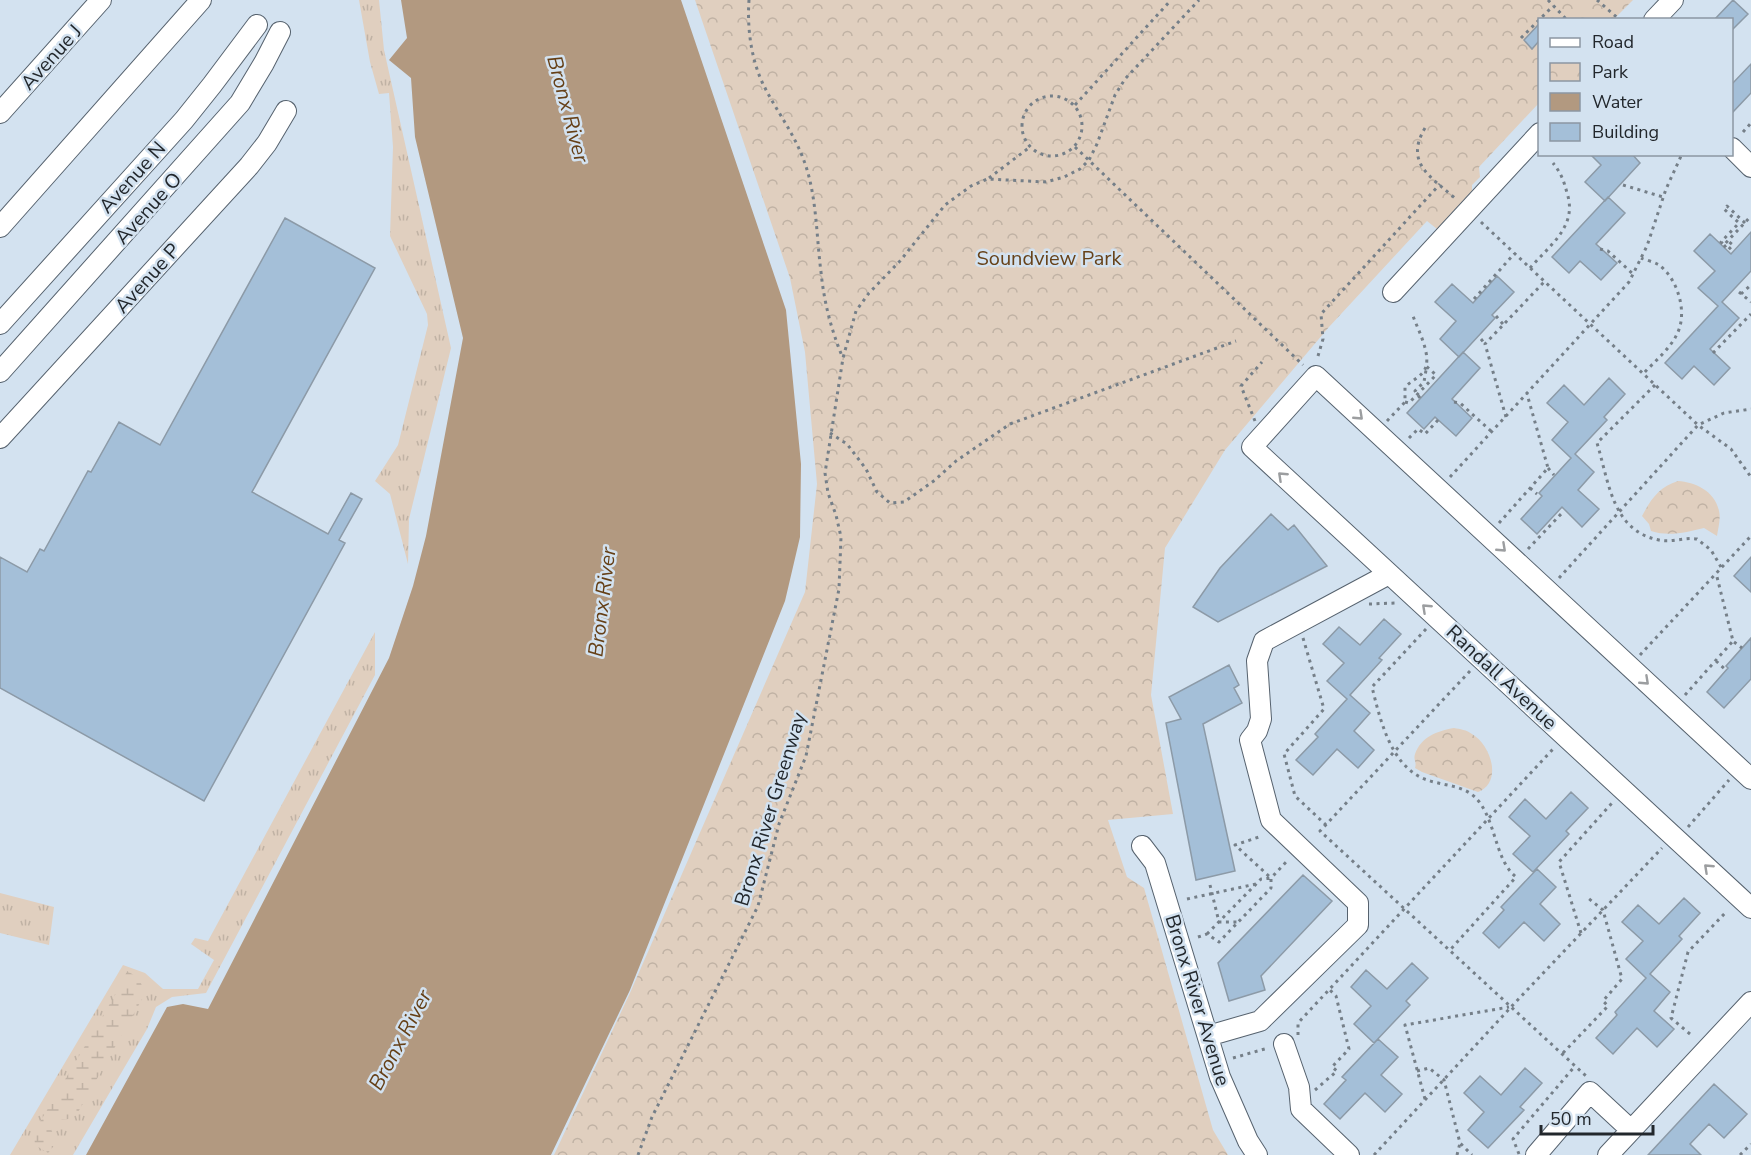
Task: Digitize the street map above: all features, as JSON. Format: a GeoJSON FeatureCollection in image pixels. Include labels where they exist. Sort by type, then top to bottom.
{"type":"FeatureCollection","features":[{"type":"Feature","properties":{"kind":"street","name":"Avenue J"},"geometry":{"type":"LineString","coordinates":[[0,113],[101,0]]}},
{"type":"Feature","properties":{"kind":"street"},"geometry":{"type":"LineString","coordinates":[[0,228],[201,0]]}},
{"type":"Feature","properties":{"kind":"street"},"geometry":{"type":"LineString","coordinates":[[1656,18],[1673,0]]}},
{"type":"Feature","properties":{"kind":"street","name":"Avenue N"},"geometry":{"type":"LineString","coordinates":[[0,324],[184,120],[257,26]]}},
{"type":"Feature","properties":{"kind":"street","name":"Avenue O"},"geometry":{"type":"LineString","coordinates":[[0,372],[240,103],[280,32]]}},
{"type":"Feature","properties":{"kind":"street","name":"Avenue P"},"geometry":{"type":"LineString","coordinates":[[0,438],[249,166],[267,143],[286,111]]}},
{"type":"Feature","properties":{"kind":"street"},"geometry":{"type":"LineString","coordinates":[[1394,292],[1538,133]]}},
{"type":"Feature","properties":{"kind":"street"},"geometry":{"type":"LineString","coordinates":[[1733,150],[1751,166]]}},
{"type":"Feature","properties":{"kind":"street"},"geometry":{"type":"LineString","coordinates":[[1316,376],[1751,779]]}},
{"type":"Feature","properties":{"kind":"street","name":"Randall Avenue"},"geometry":{"type":"LineString","coordinates":[[1316,376],[1252,447],[1751,908]]}},
{"type":"Feature","properties":{"kind":"street"},"geometry":{"type":"LineString","coordinates":[[1208,1036],[1260,1020],[1358,925],[1358,903],[1271,820],[1250,740],[1261,719],[1257,661],[1264,641],[1389,574]]}},
{"type":"Feature","properties":{"kind":"street","name":"Bronx River Avenue"},"geometry":{"type":"LineString","coordinates":[[1142,846],[1155,863],[1220,1077],[1248,1141],[1257,1155]]}},
{"type":"Feature","properties":{"kind":"street"},"geometry":{"type":"LineString","coordinates":[[1608,1155],[1751,1002]]}},
{"type":"Feature","properties":{"kind":"street"},"geometry":{"type":"LineString","coordinates":[[1284,1044],[1299,1087],[1301,1109],[1349,1155]]}},
{"type":"Feature","properties":{"kind":"street"},"geometry":{"type":"LineString","coordinates":[[1536,1155],[1590,1092],[1631,1130]]}},
{"type":"Feature","properties":{"kind":"path"},"geometry":{"type":"LineString","coordinates":[[749,0],[751,46],[759,75],[791,132],[808,175],[824,296],[832,331],[843,358]]}},
{"type":"Feature","properties":{"kind":"path"},"geometry":{"type":"LineString","coordinates":[[1074,105],[1171,0]]}},
{"type":"Feature","properties":{"kind":"path"},"geometry":{"type":"LineString","coordinates":[[987,179],[1046,182],[1080,169],[1089,160],[1097,144],[1115,95],[1125,79],[1199,0]]}},
{"type":"Feature","properties":{"kind":"path"},"geometry":{"type":"LineString","coordinates":[[1548,0],[1565,18]]}},
{"type":"Feature","properties":{"kind":"path"},"geometry":{"type":"LineString","coordinates":[[1598,0],[1618,18]]}},
{"type":"Feature","properties":{"kind":"path"},"geometry":{"type":"LineString","coordinates":[[1541,18],[1553,6]]}},
{"type":"Feature","properties":{"kind":"path"},"geometry":{"type":"LineString","coordinates":[[1521,38],[1538,21]]}},
{"type":"Feature","properties":{"kind":"path"},"geometry":{"type":"LineString","coordinates":[[1047,96],[1058,96],[1074,105],[1083,124],[1079,141],[1074,147],[1057,156],[1046,156],[1030,147],[1023,137],[1021,127],[1028,106],[1036,99],[1047,96]]}},
{"type":"Feature","properties":{"kind":"path"},"geometry":{"type":"LineString","coordinates":[[1743,132],[1751,123]]}},
{"type":"Feature","properties":{"kind":"path"},"geometry":{"type":"LineString","coordinates":[[1425,128],[1416,148],[1421,165],[1698,425],[1731,449],[1751,477]]}},
{"type":"Feature","properties":{"kind":"path","name":"Bronx River Greenway"},"geometry":{"type":"LineString","coordinates":[[638,1155],[652,1117],[758,906],[779,824],[806,756],[841,565],[841,537],[828,493],[825,473],[843,358],[856,311],[945,205],[971,186],[987,179],[1030,147]]}},
{"type":"Feature","properties":{"kind":"path"},"geometry":{"type":"LineString","coordinates":[[1074,147],[1316,376]]}},
{"type":"Feature","properties":{"kind":"path"},"geometry":{"type":"LineString","coordinates":[[1438,490],[1622,291],[1647,246],[1663,197],[1681,156]]}},
{"type":"Feature","properties":{"kind":"path"},"geometry":{"type":"LineString","coordinates":[[1530,268],[1564,229],[1570,215],[1571,204],[1562,174],[1552,164]]}},
{"type":"Feature","properties":{"kind":"path"},"geometry":{"type":"LineString","coordinates":[[1318,356],[1323,339],[1321,314],[1440,184]]}},
{"type":"Feature","properties":{"kind":"path"},"geometry":{"type":"LineString","coordinates":[[1623,185],[1663,197]]}},
{"type":"Feature","properties":{"kind":"path"},"geometry":{"type":"LineString","coordinates":[[1728,241],[1733,245],[1728,250],[1721,242],[1739,223],[1724,209],[1727,206],[1745,223]]}},
{"type":"Feature","properties":{"kind":"path"},"geometry":{"type":"LineString","coordinates":[[1724,245],[1751,216]]}},
{"type":"Feature","properties":{"kind":"path"},"geometry":{"type":"LineString","coordinates":[[1600,249],[1608,251],[1633,274]]}},
{"type":"Feature","properties":{"kind":"path"},"geometry":{"type":"LineString","coordinates":[[1474,299],[1514,254]]}},
{"type":"Feature","properties":{"kind":"path"},"geometry":{"type":"LineString","coordinates":[[1641,258],[1659,265],[1670,277],[1677,290],[1682,309],[1676,337],[1643,374]]}},
{"type":"Feature","properties":{"kind":"path"},"geometry":{"type":"LineString","coordinates":[[1485,344],[1544,282]]}},
{"type":"Feature","properties":{"kind":"path"},"geometry":{"type":"LineString","coordinates":[[1751,285],[1740,293],[1751,302]]}},
{"type":"Feature","properties":{"kind":"path"},"geometry":{"type":"LineString","coordinates":[[1713,353],[1751,314]]}},
{"type":"Feature","properties":{"kind":"path"},"geometry":{"type":"LineString","coordinates":[[1413,316],[1425,352],[1424,382],[1415,392],[1419,396]]}},
{"type":"Feature","properties":{"kind":"path"},"geometry":{"type":"LineString","coordinates":[[1496,316],[1503,324]]}},
{"type":"Feature","properties":{"kind":"path"},"geometry":{"type":"LineString","coordinates":[[1481,339],[1485,344],[1506,417]]}},
{"type":"Feature","properties":{"kind":"path"},"geometry":{"type":"LineString","coordinates":[[831,433],[847,444],[866,469],[877,492],[890,503],[904,502],[935,480],[956,461],[1010,424],[1236,341]]}},
{"type":"Feature","properties":{"kind":"path"},"geometry":{"type":"LineString","coordinates":[[1257,426],[1241,386],[1262,362]]}},
{"type":"Feature","properties":{"kind":"path"},"geometry":{"type":"LineString","coordinates":[[1405,402],[1409,403],[1419,396],[1436,375],[1426,366]]}},
{"type":"Feature","properties":{"kind":"path"},"geometry":{"type":"LineString","coordinates":[[1392,416],[1405,402],[1406,387],[1426,366]]}},
{"type":"Feature","properties":{"kind":"path"},"geometry":{"type":"LineString","coordinates":[[1655,385],[1597,443],[1618,513],[1637,532],[1647,537],[1663,541],[1697,539],[1711,550],[1721,567]]}},
{"type":"Feature","properties":{"kind":"path"},"geometry":{"type":"LineString","coordinates":[[1527,394],[1548,468],[1554,475]]}},
{"type":"Feature","properties":{"kind":"path"},"geometry":{"type":"LineString","coordinates":[[1454,402],[1461,403],[1492,432]]}},
{"type":"Feature","properties":{"kind":"path"},"geometry":{"type":"LineString","coordinates":[[1547,591],[1698,425],[1718,415],[1751,409]]}},
{"type":"Feature","properties":{"kind":"path"},"geometry":{"type":"LineString","coordinates":[[1409,438],[1418,429],[1425,434],[1438,420]]}},
{"type":"Feature","properties":{"kind":"path"},"geometry":{"type":"LineString","coordinates":[[1487,535],[1548,468]]}},
{"type":"Feature","properties":{"kind":"path"},"geometry":{"type":"LineString","coordinates":[[1530,488],[1537,494]]}},
{"type":"Feature","properties":{"kind":"path"},"geometry":{"type":"LineString","coordinates":[[1528,549],[1562,513]]}},
{"type":"Feature","properties":{"kind":"path"},"geometry":{"type":"LineString","coordinates":[[1629,666],[1751,536]]}},
{"type":"Feature","properties":{"kind":"path"},"geometry":{"type":"LineString","coordinates":[[1716,573],[1734,641],[1742,648]]}},
{"type":"Feature","properties":{"kind":"path"},"geometry":{"type":"LineString","coordinates":[[1361,604],[1401,603]]}},
{"type":"Feature","properties":{"kind":"path"},"geometry":{"type":"LineString","coordinates":[[1427,628],[1372,687],[1380,719],[1395,751],[1408,770],[1423,778],[1465,789],[1479,800],[1490,817],[1506,869],[1516,877],[1450,950]]}},
{"type":"Feature","properties":{"kind":"path"},"geometry":{"type":"LineString","coordinates":[[1302,634],[1324,709],[1284,754],[1295,796],[1326,825]]}},
{"type":"Feature","properties":{"kind":"path"},"geometry":{"type":"LineString","coordinates":[[1674,708],[1734,641]]}},
{"type":"Feature","properties":{"kind":"path"},"geometry":{"type":"LineString","coordinates":[[1716,661],[1726,670]]}},
{"type":"Feature","properties":{"kind":"path"},"geometry":{"type":"LineString","coordinates":[[1471,669],[1320,831],[1590,1080]]}},
{"type":"Feature","properties":{"kind":"path"},"geometry":{"type":"LineString","coordinates":[[1233,1058],[1298,1040],[1298,1023],[1554,748]]}},
{"type":"Feature","properties":{"kind":"path"},"geometry":{"type":"LineString","coordinates":[[1681,834],[1731,778]]}},
{"type":"Feature","properties":{"kind":"path"},"geometry":{"type":"LineString","coordinates":[[1581,933],[1559,862],[1612,803]]}},
{"type":"Feature","properties":{"kind":"path"},"geometry":{"type":"LineString","coordinates":[[1271,878],[1235,845],[1281,829]]}},
{"type":"Feature","properties":{"kind":"path"},"geometry":{"type":"LineString","coordinates":[[1207,934],[1219,942],[1271,888],[1271,878],[1299,847]]}},
{"type":"Feature","properties":{"kind":"path"},"geometry":{"type":"LineString","coordinates":[[1374,1155],[1661,849]]}},
{"type":"Feature","properties":{"kind":"path"},"geometry":{"type":"LineString","coordinates":[[1198,937],[1207,934],[1261,879],[1271,878]]}},
{"type":"Feature","properties":{"kind":"path"},"geometry":{"type":"LineString","coordinates":[[1187,899],[1256,884]]}},
{"type":"Feature","properties":{"kind":"path"},"geometry":{"type":"LineString","coordinates":[[1210,885],[1219,922]]}},
{"type":"Feature","properties":{"kind":"path"},"geometry":{"type":"LineString","coordinates":[[1562,1054],[1608,1006],[1603,1001],[1622,979],[1603,910],[1588,898]]}},
{"type":"Feature","properties":{"kind":"path"},"geometry":{"type":"LineString","coordinates":[[1690,1034],[1671,1018],[1688,952],[1727,912]]}},
{"type":"Feature","properties":{"kind":"path"},"geometry":{"type":"LineString","coordinates":[[1219,922],[1238,922]]}},
{"type":"Feature","properties":{"kind":"path"},"geometry":{"type":"LineString","coordinates":[[1311,1082],[1314,1091],[1337,1071],[1332,1067],[1349,1049],[1336,996],[1329,989]]}},
{"type":"Feature","properties":{"kind":"path"},"geometry":{"type":"LineString","coordinates":[[1425,1100],[1405,1025],[1511,1007]]}},
{"type":"Feature","properties":{"kind":"path"},"geometry":{"type":"LineString","coordinates":[[1520,1155],[1513,1139],[1575,1066]]}},
{"type":"Feature","properties":{"kind":"path"},"geometry":{"type":"LineString","coordinates":[[1417,1071],[1429,1068],[1444,1080],[1460,1143],[1457,1155]]}},
{"type":"Feature","properties":{"kind":"path"},"geometry":{"type":"LineString","coordinates":[[1460,1143],[1473,1155]]}},
{"type":"Feature","properties":{"kind":"path"},"geometry":{"type":"LineString","coordinates":[[1740,1155],[1751,1144]]}},
{"type":"Feature","properties":{"kind":"green space"},"geometry":{"type":"Polygon","coordinates":[[[359,0],[379,0],[384,50],[451,348],[409,519],[408,564],[390,494],[375,481],[398,445],[428,325],[427,314],[390,236],[393,147],[389,93],[379,94],[370,62],[359,0]]]}},
{"type":"Feature","properties":{"kind":"green space","name":"Soundview Park"},"geometry":{"type":"Polygon","coordinates":[[[695,0],[1633,0],[1615,18],[1538,18],[1538,104],[1479,167],[1480,177],[1472,185],[1472,191],[1437,229],[1427,221],[1329,327],[1225,450],[1165,548],[1151,695],[1173,814],[1108,820],[1127,877],[1144,888],[1213,1130],[1228,1155],[554,1155],[630,993],[805,592],[817,484],[805,352],[790,278],[695,0]]]}},
{"type":"Feature","properties":{"kind":"green space"},"geometry":{"type":"Polygon","coordinates":[[[1678,481],[1691,483],[1709,493],[1713,498],[1720,514],[1717,536],[1704,528],[1671,534],[1651,531],[1649,524],[1642,516],[1656,494],[1678,481]]]}},
{"type":"Feature","properties":{"kind":"green space"},"geometry":{"type":"Polygon","coordinates":[[[375,632],[375,675],[206,993],[172,997],[156,1007],[147,1029],[73,1155],[10,1155],[123,965],[145,973],[163,989],[198,989],[214,960],[191,944],[195,938],[208,941],[375,632]]]}},
{"type":"Feature","properties":{"kind":"green space"},"geometry":{"type":"Polygon","coordinates":[[[1454,728],[1466,731],[1479,739],[1492,763],[1490,780],[1486,787],[1478,792],[1415,768],[1414,758],[1421,743],[1436,733],[1454,728]]]}},
{"type":"Feature","properties":{"kind":"green space"},"geometry":{"type":"Polygon","coordinates":[[[0,893],[54,907],[49,945],[0,933],[0,893]]]}},
{"type":"Feature","properties":{"kind":"green space"},"geometry":{"type":"Polygon","coordinates":[[[127,971],[139,978],[145,994],[77,1114],[65,1120],[52,1118],[48,1123],[57,1142],[48,1153],[35,1145],[34,1132],[121,985],[127,971]]]}},
{"type":"Feature","properties":{"kind":"water","name":"Bronx River"},"geometry":{"type":"Polygon","coordinates":[[[401,0],[681,0],[786,310],[801,464],[800,537],[785,601],[630,990],[551,1155],[86,1155],[167,1007],[183,1004],[208,1009],[389,658],[413,586],[426,536],[463,338],[415,137],[411,78],[389,60],[407,38],[401,0]]]}},
{"type":"Feature","properties":{"kind":"building"},"geometry":{"type":"Polygon","coordinates":[[[1733,0],[1748,14],[1733,29],[1733,18],[1716,18],[1733,0]]]}},
{"type":"Feature","properties":{"kind":"building"},"geometry":{"type":"Polygon","coordinates":[[[1538,25],[1538,42],[1532,49],[1524,40],[1538,25]]]}},
{"type":"Feature","properties":{"kind":"building"},"geometry":{"type":"Polygon","coordinates":[[[1751,64],[1751,93],[1733,112],[1733,83],[1751,64]]]}},
{"type":"Feature","properties":{"kind":"building"},"geometry":{"type":"Polygon","coordinates":[[[1592,156],[1634,156],[1640,163],[1605,201],[1585,182],[1601,165],[1592,156]]]}},
{"type":"Feature","properties":{"kind":"building"},"geometry":{"type":"Polygon","coordinates":[[[1608,197],[1625,213],[1596,244],[1617,263],[1601,280],[1580,261],[1569,273],[1552,257],[1608,197]]]}},
{"type":"Feature","properties":{"kind":"building"},"geometry":{"type":"Polygon","coordinates":[[[285,218],[375,268],[252,492],[328,534],[351,493],[362,499],[339,540],[345,543],[204,801],[0,688],[0,557],[27,572],[40,549],[44,551],[88,471],[91,472],[119,422],[160,445],[285,218]]]}},
{"type":"Feature","properties":{"kind":"building"},"geometry":{"type":"Polygon","coordinates":[[[1751,232],[1751,271],[1722,302],[1739,318],[1710,349],[1730,368],[1714,385],[1694,366],[1682,379],[1665,363],[1718,306],[1698,288],[1715,271],[1694,251],[1710,234],[1731,254],[1751,232]]]}},
{"type":"Feature","properties":{"kind":"building"},"geometry":{"type":"Polygon","coordinates":[[[1497,276],[1514,292],[1492,315],[1495,318],[1459,357],[1440,339],[1456,321],[1435,302],[1452,284],[1473,303],[1497,276]]]}},
{"type":"Feature","properties":{"kind":"building"},"geometry":{"type":"Polygon","coordinates":[[[1463,352],[1480,368],[1452,399],[1472,418],[1456,436],[1435,417],[1424,429],[1407,413],[1463,352]]]}},
{"type":"Feature","properties":{"kind":"building"},"geometry":{"type":"Polygon","coordinates":[[[1609,378],[1625,394],[1604,417],[1607,420],[1575,454],[1594,472],[1578,490],[1599,509],[1582,527],[1562,507],[1537,534],[1521,519],[1542,496],[1539,493],[1571,458],[1552,440],[1568,422],[1547,403],[1564,385],[1584,405],[1609,378]]]}},
{"type":"Feature","properties":{"kind":"building"},"geometry":{"type":"Polygon","coordinates":[[[1271,514],[1288,530],[1294,525],[1327,566],[1218,622],[1193,607],[1220,568],[1271,514]]]}},
{"type":"Feature","properties":{"kind":"building"},"geometry":{"type":"Polygon","coordinates":[[[1751,557],[1751,592],[1734,576],[1751,557]]]}},
{"type":"Feature","properties":{"kind":"building"},"geometry":{"type":"Polygon","coordinates":[[[1384,619],[1401,634],[1379,658],[1382,660],[1350,695],[1370,713],[1354,731],[1374,750],[1358,768],[1337,749],[1313,775],[1296,760],[1318,737],[1315,734],[1347,699],[1327,681],[1344,663],[1323,644],[1339,627],[1360,645],[1384,619]]]}},
{"type":"Feature","properties":{"kind":"building"},"geometry":{"type":"Polygon","coordinates":[[[1751,638],[1751,679],[1724,708],[1707,692],[1751,638]]]}},
{"type":"Feature","properties":{"kind":"building"},"geometry":{"type":"Polygon","coordinates":[[[1229,665],[1239,685],[1234,688],[1242,703],[1203,724],[1235,871],[1196,880],[1166,723],[1181,719],[1169,697],[1229,665]]]}},
{"type":"Feature","properties":{"kind":"building"},"geometry":{"type":"Polygon","coordinates":[[[1571,792],[1588,808],[1566,831],[1569,834],[1533,872],[1513,854],[1530,836],[1509,817],[1525,799],[1546,819],[1571,792]]]}},
{"type":"Feature","properties":{"kind":"building"},"geometry":{"type":"Polygon","coordinates":[[[1537,869],[1556,887],[1540,904],[1560,924],[1544,941],[1524,922],[1499,948],[1483,933],[1504,910],[1501,907],[1537,869]]]}},
{"type":"Feature","properties":{"kind":"building"},"geometry":{"type":"Polygon","coordinates":[[[1303,875],[1332,901],[1261,976],[1265,990],[1229,1001],[1218,963],[1303,875]]]}},
{"type":"Feature","properties":{"kind":"building"},"geometry":{"type":"Polygon","coordinates":[[[1684,898],[1700,913],[1679,936],[1682,939],[1650,974],[1670,992],[1654,1011],[1674,1029],[1657,1047],[1637,1028],[1613,1054],[1596,1038],[1617,1015],[1615,1012],[1646,978],[1626,959],[1643,941],[1622,922],[1638,905],[1659,924],[1684,898]]]}},
{"type":"Feature","properties":{"kind":"building"},"geometry":{"type":"Polygon","coordinates":[[[1412,963],[1428,978],[1406,1001],[1410,1005],[1374,1043],[1354,1024],[1371,1006],[1351,987],[1366,970],[1387,989],[1412,963]]]}},
{"type":"Feature","properties":{"kind":"building"},"geometry":{"type":"Polygon","coordinates":[[[1378,1039],[1398,1057],[1381,1075],[1402,1094],[1385,1112],[1365,1093],[1340,1119],[1324,1104],[1346,1080],[1342,1077],[1378,1039]]]}},
{"type":"Feature","properties":{"kind":"building"},"geometry":{"type":"Polygon","coordinates":[[[1525,1068],[1542,1083],[1520,1107],[1524,1110],[1488,1148],[1468,1130],[1484,1112],[1464,1093],[1480,1076],[1501,1095],[1525,1068]]]}},
{"type":"Feature","properties":{"kind":"building"},"geometry":{"type":"Polygon","coordinates":[[[1714,1084],[1747,1114],[1724,1138],[1709,1124],[1690,1144],[1701,1155],[1648,1155],[1714,1084]]]}}]}
